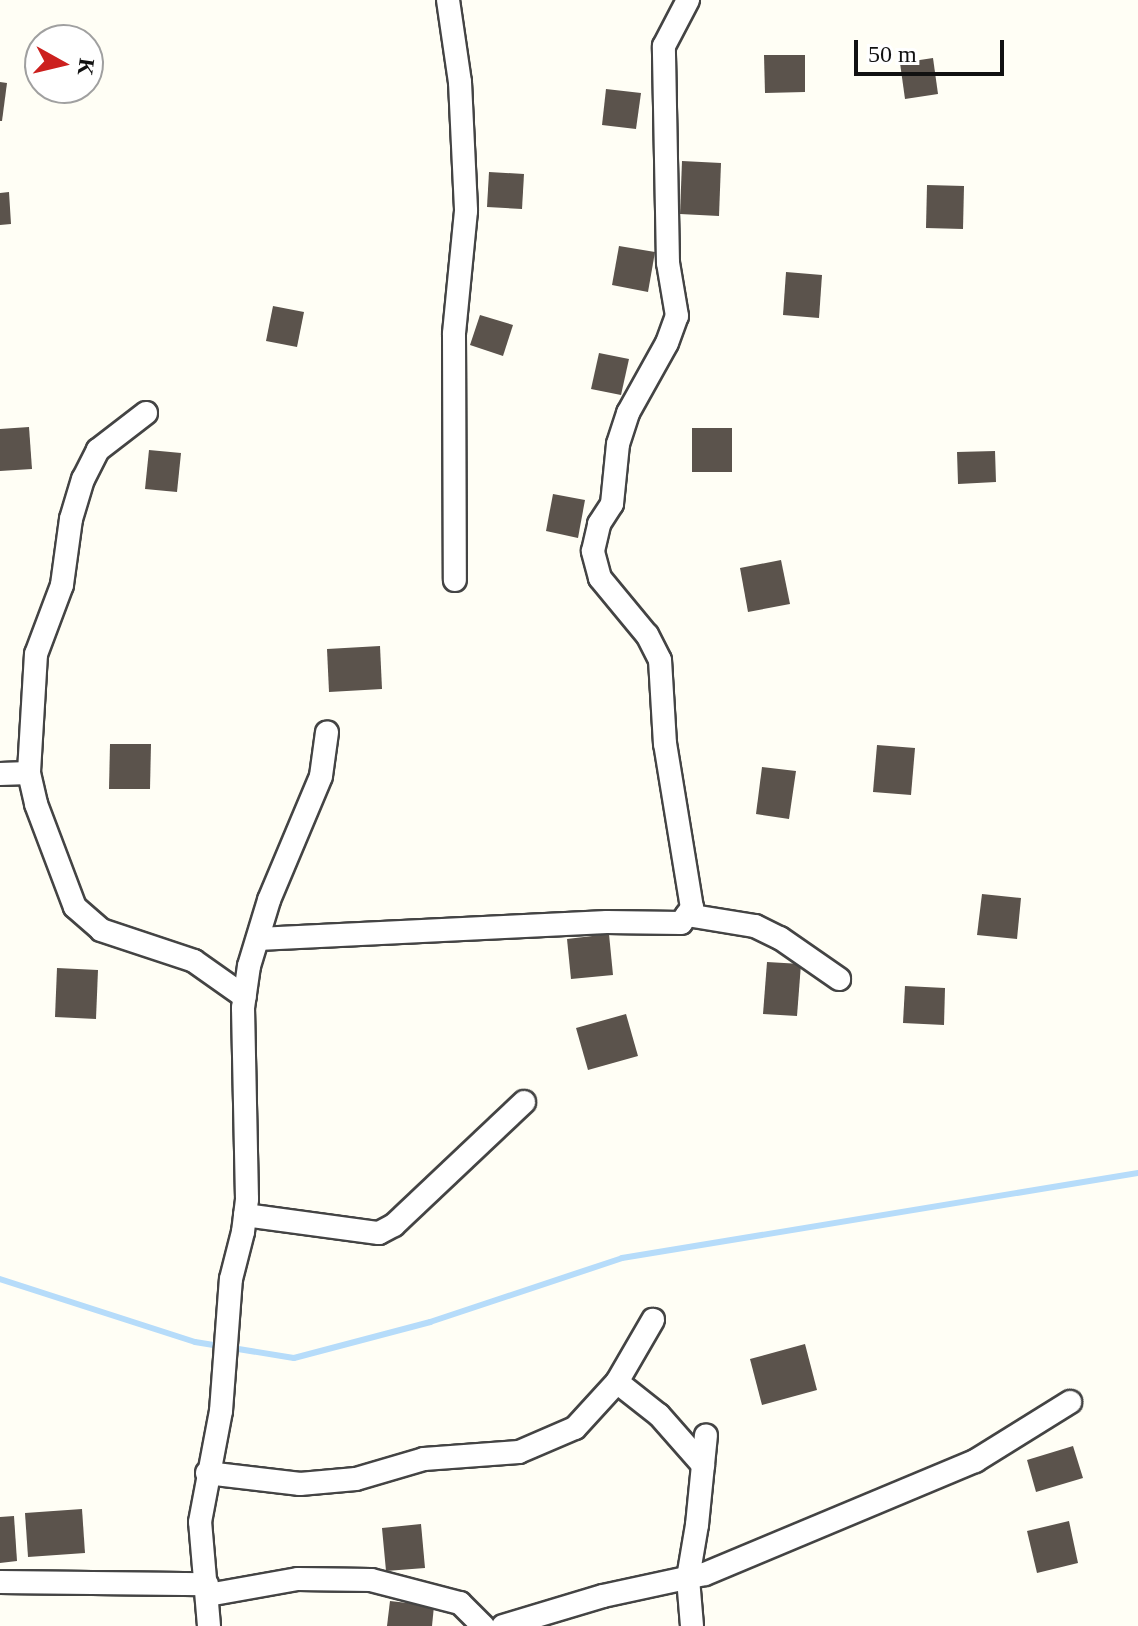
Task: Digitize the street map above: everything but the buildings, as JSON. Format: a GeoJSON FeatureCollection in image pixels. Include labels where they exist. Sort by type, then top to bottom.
{"type":"FeatureCollection","features":[{"type":"Feature","properties":{"kind":"street"},"geometry":{"type":"LineString","coordinates":[[448,0],[460,82],[466,211],[454,334],[455,580]]}},
{"type":"Feature","properties":{"kind":"street"},"geometry":{"type":"LineString","coordinates":[[258,939],[607,922],[681,923],[687,915],[692,897],[665,744],[660,660],[647,635],[600,578],[593,551],[599,524],[612,504],[618,444],[628,413],[667,343],[677,316],[668,263],[664,46],[688,0]]}},
{"type":"Feature","properties":{"kind":"street"},"geometry":{"type":"LineString","coordinates":[[146,413],[98,450],[83,479],[71,519],[62,585],[36,654],[29,773],[36,804],[75,907],[101,930],[194,961],[245,997]]}},
{"type":"Feature","properties":{"kind":"street"},"geometry":{"type":"LineString","coordinates":[[209,1626],[200,1522],[221,1411],[225,1325],[245,1215],[247,1144],[242,1072],[245,997],[258,939],[294,836],[321,776],[327,732]]}},
{"type":"Feature","properties":{"kind":"street"},"geometry":{"type":"LineString","coordinates":[[0,774],[29,773]]}},
{"type":"Feature","properties":{"kind":"street"},"geometry":{"type":"LineString","coordinates":[[687,915],[755,926],[780,938],[839,979]]}},
{"type":"Feature","properties":{"kind":"street"},"geometry":{"type":"LineString","coordinates":[[245,1215],[379,1233],[394,1225],[524,1102]]}},
{"type":"Feature","properties":{"kind":"street"},"geometry":{"type":"LineString","coordinates":[[207,1473],[300,1484],[356,1479],[424,1459],[519,1452],[575,1428],[617,1382],[653,1320]]}},
{"type":"Feature","properties":{"kind":"street"},"geometry":{"type":"LineString","coordinates":[[617,1382],[659,1415],[703,1465]]}},
{"type":"Feature","properties":{"kind":"street"},"geometry":{"type":"LineString","coordinates":[[503,1626],[603,1596],[705,1574],[975,1461],[1070,1402]]}},
{"type":"Feature","properties":{"kind":"street"},"geometry":{"type":"LineString","coordinates":[[692,1626],[688,1578],[706,1435]]}},
{"type":"Feature","properties":{"kind":"street"},"geometry":{"type":"LineString","coordinates":[[0,1582],[207,1590],[298,1579],[371,1580],[460,1603],[483,1626]]}},
{"type":"Feature","properties":{"kind":"waterway"},"geometry":{"type":"LineString","coordinates":[[0,1279],[195,1342],[294,1358],[430,1322],[622,1258],[1138,1173]]}}]}
